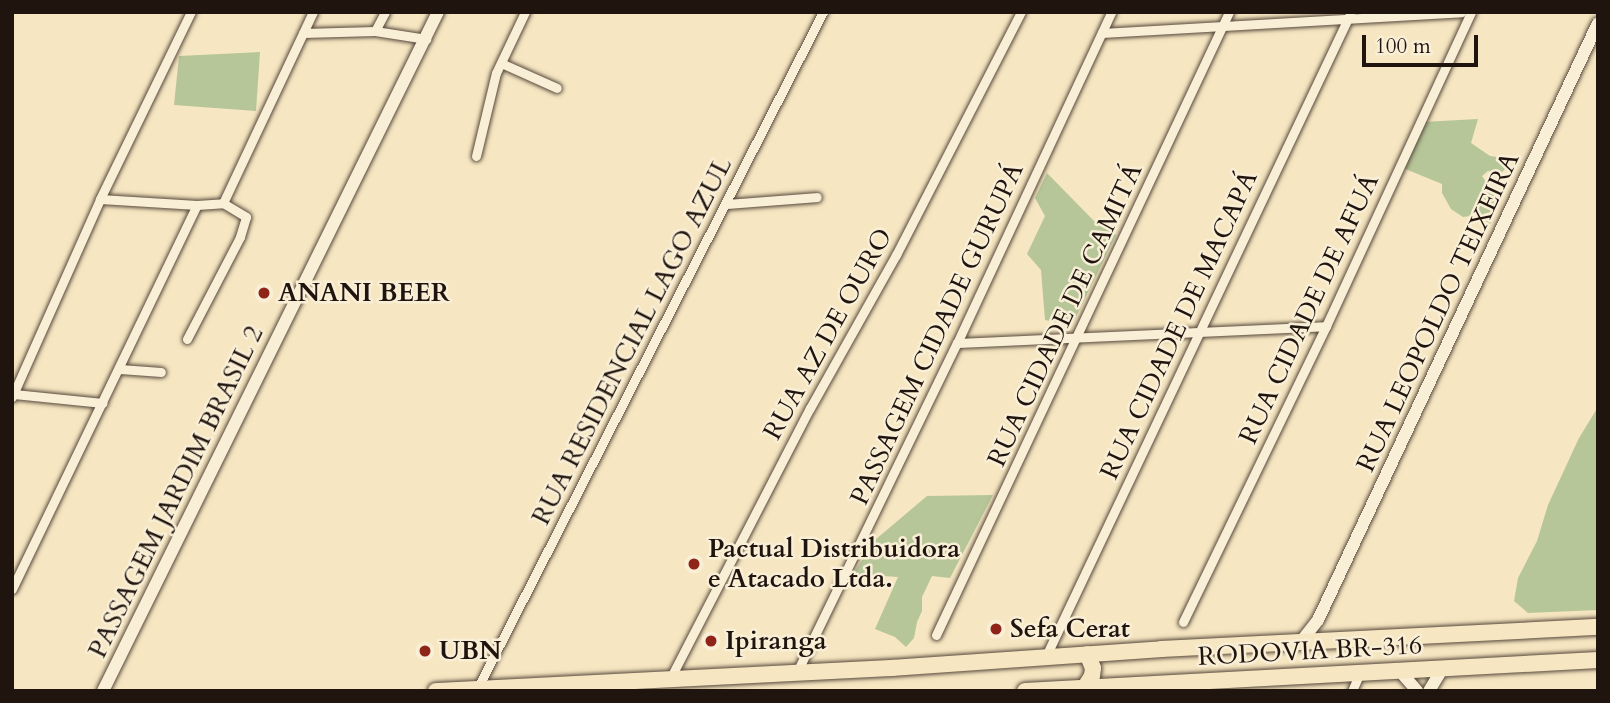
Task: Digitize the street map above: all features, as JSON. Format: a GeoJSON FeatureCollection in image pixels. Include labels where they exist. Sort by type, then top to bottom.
{"type":"FeatureCollection","features":[{"type":"Feature","properties":{"kind":"highway","name":"RODOVIA BR-316"},"geometry":{"type":"LineString","coordinates":[[797,672],[892,668],[1107,652],[1598,626]]}},
{"type":"Feature","properties":{"kind":"highway"},"geometry":{"type":"LineString","coordinates":[[1107,652],[1103,671],[1112,685]]}},
{"type":"Feature","properties":{"kind":"highway"},"geometry":{"type":"LineString","coordinates":[[1085,687],[1093,676],[1093,668],[1087,654]]}},
{"type":"Feature","properties":{"kind":"highway","name":"RODOVIA BR-316"},"geometry":{"type":"LineString","coordinates":[[1025,691],[1112,685],[1226,686],[1360,672],[1598,660]]}},
{"type":"Feature","properties":{"kind":"highway"},"geometry":{"type":"LineString","coordinates":[[436,691],[797,672]]}},
{"type":"Feature","properties":{"kind":"street"},"geometry":{"type":"LineString","coordinates":[[103,403],[13,396],[100,199],[191,12]]}},
{"type":"Feature","properties":{"kind":"street"},"geometry":{"type":"LineString","coordinates":[[223,203],[313,12]]}},
{"type":"Feature","properties":{"kind":"street"},"geometry":{"type":"LineString","coordinates":[[375,31],[385,12]]}},
{"type":"Feature","properties":{"kind":"street","name":"PASSAGEM JARDIM BRASIL 2"},"geometry":{"type":"LineString","coordinates":[[103,691],[438,12]]}},
{"type":"Feature","properties":{"kind":"street"},"geometry":{"type":"LineString","coordinates":[[476,156],[488,98],[525,12]]}},
{"type":"Feature","properties":{"kind":"street","name":"RUA RESIDENCIAL LAGO AZUL"},"geometry":{"type":"LineString","coordinates":[[477,689],[728,204],[823,12]]}},
{"type":"Feature","properties":{"kind":"street","name":"RUA AZ DE OURO"},"geometry":{"type":"LineString","coordinates":[[671,677],[810,408],[896,255],[1021,12]]}},
{"type":"Feature","properties":{"kind":"street","name":"PASSAGEM CIDADE GURUPÁ"},"geometry":{"type":"LineString","coordinates":[[797,672],[957,343],[1111,12]]}},
{"type":"Feature","properties":{"kind":"street","name":"RUA CIDADE DE CAMITÁ"},"geometry":{"type":"LineString","coordinates":[[936,635],[1229,12]]}},
{"type":"Feature","properties":{"kind":"street"},"geometry":{"type":"LineString","coordinates":[[1102,33],[1350,16],[1461,12]]}},
{"type":"Feature","properties":{"kind":"street","name":"RUA CIDADE DE AFUÁ"},"geometry":{"type":"LineString","coordinates":[[1183,622],[1326,326],[1471,12]]}},
{"type":"Feature","properties":{"kind":"street","name":"RUA CIDADE DE MACAPÁ"},"geometry":{"type":"LineString","coordinates":[[1046,656],[1197,332],[1350,16]]}},
{"type":"Feature","properties":{"kind":"street","name":"RUA LEOPOLDO TEIXEIRA"},"geometry":{"type":"LineString","coordinates":[[1300,643],[1318,620],[1598,23]]}},
{"type":"Feature","properties":{"kind":"street"},"geometry":{"type":"LineString","coordinates":[[303,33],[375,31],[426,39]]}},
{"type":"Feature","properties":{"kind":"street"},"geometry":{"type":"LineString","coordinates":[[501,63],[557,88]]}},
{"type":"Feature","properties":{"kind":"street"},"geometry":{"type":"LineString","coordinates":[[728,204],[817,197]]}},
{"type":"Feature","properties":{"kind":"street"},"geometry":{"type":"LineString","coordinates":[[100,199],[197,205],[223,203],[243,213],[246,222],[243,230],[187,339]]}},
{"type":"Feature","properties":{"kind":"street"},"geometry":{"type":"LineString","coordinates":[[12,589],[194,217],[197,205]]}},
{"type":"Feature","properties":{"kind":"street"},"geometry":{"type":"LineString","coordinates":[[957,343],[1326,326]]}},
{"type":"Feature","properties":{"kind":"street"},"geometry":{"type":"LineString","coordinates":[[120,369],[161,372]]}},
{"type":"Feature","properties":{"kind":"street"},"geometry":{"type":"LineString","coordinates":[[1318,620],[1320,630],[1328,641]]}},
{"type":"Feature","properties":{"kind":"street"},"geometry":{"type":"LineString","coordinates":[[1429,691],[1443,668]]}},
{"type":"Feature","properties":{"kind":"street"},"geometry":{"type":"LineString","coordinates":[[1399,670],[1417,691]]}},
{"type":"Feature","properties":{"kind":"street"},"geometry":{"type":"LineString","coordinates":[[1352,691],[1360,672]]}},
{"type":"Feature","properties":{"kind":"green space"},"geometry":{"type":"Polygon","coordinates":[[[260,52],[256,111],[174,105],[179,56],[260,52]]]}},
{"type":"Feature","properties":{"kind":"green space"},"geometry":{"type":"Polygon","coordinates":[[[1478,119],[1471,143],[1490,156],[1503,158],[1509,165],[1500,174],[1488,171],[1482,176],[1490,188],[1504,194],[1490,224],[1477,215],[1463,217],[1451,209],[1442,193],[1442,184],[1403,168],[1423,122],[1478,119]]]}},
{"type":"Feature","properties":{"kind":"green space"},"geometry":{"type":"Polygon","coordinates":[[[1047,173],[1095,222],[1116,235],[1074,321],[1060,323],[1045,320],[1041,270],[1027,254],[1045,216],[1035,198],[1047,173]]]}},
{"type":"Feature","properties":{"kind":"green space"},"geometry":{"type":"Polygon","coordinates":[[[1598,407],[1598,610],[1528,613],[1514,601],[1518,578],[1537,541],[1548,505],[1579,438],[1598,407]]]}},
{"type":"Feature","properties":{"kind":"green space"},"geometry":{"type":"Polygon","coordinates":[[[993,495],[950,578],[932,576],[922,597],[922,611],[914,638],[906,647],[895,637],[875,629],[898,577],[853,574],[875,540],[927,496],[993,495]]]}},
{"type":"Feature","properties":{"kind":"place","name":"ANANI BEER"},"geometry":{"type":"Point","coordinates":[264,293]}},
{"type":"Feature","properties":{"kind":"place","name":"Pactual Distribuidora e Atacado Ltda."},"geometry":{"type":"Point","coordinates":[694,564]}},
{"type":"Feature","properties":{"kind":"place","name":"Sefa Cerat"},"geometry":{"type":"Point","coordinates":[996,629]}},
{"type":"Feature","properties":{"kind":"place","name":"Ipiranga"},"geometry":{"type":"Point","coordinates":[711,641]}},
{"type":"Feature","properties":{"kind":"place","name":"UBN"},"geometry":{"type":"Point","coordinates":[425,651]}}]}
